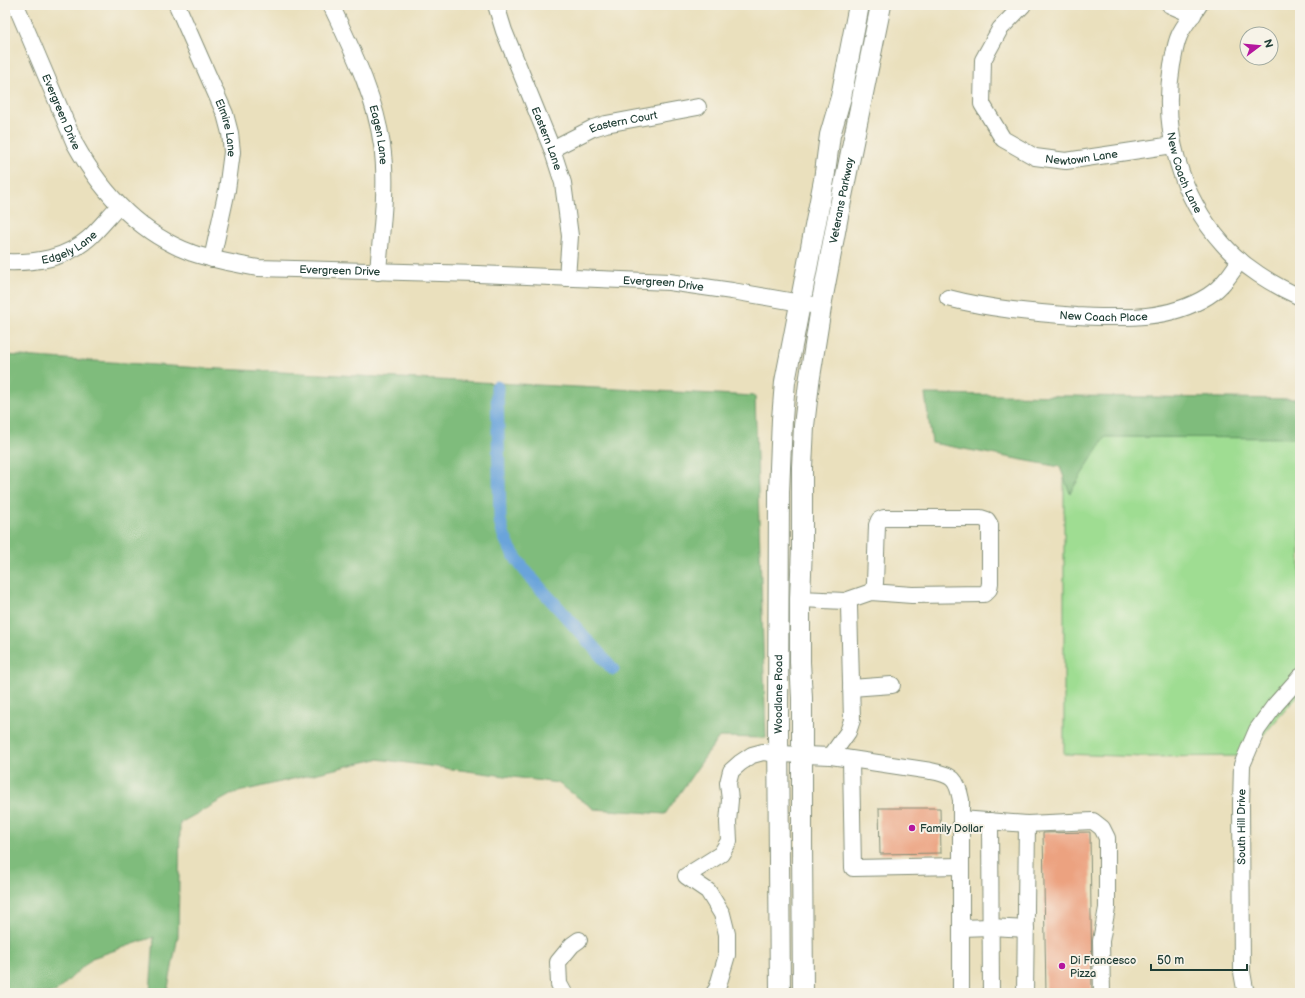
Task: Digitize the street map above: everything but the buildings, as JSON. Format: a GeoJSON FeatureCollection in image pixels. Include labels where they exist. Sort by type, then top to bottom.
{"type":"FeatureCollection","features":[{"type":"Feature","properties":{"kind":"main road","name":"Veterans Parkway"},"geometry":{"type":"LineString","coordinates":[[784,395],[792,343],[824,180],[830,135],[841,97],[859,5]]}},
{"type":"Feature","properties":{"kind":"main road","name":"Veterans Parkway"},"geometry":{"type":"LineString","coordinates":[[808,396],[821,306],[881,5]]}},
{"type":"Feature","properties":{"kind":"main road","name":"Woodlane Road"},"geometry":{"type":"LineString","coordinates":[[780,993],[779,500],[781,427],[784,395]]}},
{"type":"Feature","properties":{"kind":"main road","name":"Woodlane Road"},"geometry":{"type":"LineString","coordinates":[[803,993],[802,698],[800,662],[800,599],[802,547],[802,467],[804,426],[808,396]]}},
{"type":"Feature","properties":{"kind":"street","name":"Evergreen Drive"},"geometry":{"type":"LineString","coordinates":[[16,5],[75,144],[87,166],[119,206],[152,232],[192,253],[212,259],[258,268],[669,282],[821,306]]}},
{"type":"Feature","properties":{"kind":"street","name":"Elmire Lane"},"geometry":{"type":"LineString","coordinates":[[177,5],[225,114],[230,132],[232,152],[228,183],[212,259]]}},
{"type":"Feature","properties":{"kind":"street","name":"Eagen Lane"},"geometry":{"type":"LineString","coordinates":[[331,5],[368,88],[374,107],[382,146],[384,201],[378,272]]}},
{"type":"Feature","properties":{"kind":"street","name":"Eastern Lane"},"geometry":{"type":"LineString","coordinates":[[496,5],[504,31],[552,149],[563,183],[570,236],[567,278]]}},
{"type":"Feature","properties":{"kind":"street","name":"Newtown Lane"},"geometry":{"type":"LineString","coordinates":[[1023,5],[1000,29],[983,60],[982,104],[1003,139],[1036,157],[1066,161],[1173,145]]}},
{"type":"Feature","properties":{"kind":"street"},"geometry":{"type":"LineString","coordinates":[[1170,5],[1196,10]]}},
{"type":"Feature","properties":{"kind":"street","name":"New Coach Lane"},"geometry":{"type":"LineString","coordinates":[[1196,10],[1179,35],[1169,83],[1169,116],[1173,145],[1184,180],[1200,213],[1223,245],[1240,260],[1270,282],[1300,297]]}},
{"type":"Feature","properties":{"kind":"street","name":"Eastern Court"},"geometry":{"type":"LineString","coordinates":[[552,149],[593,128],[606,124],[698,107]]}},
{"type":"Feature","properties":{"kind":"street","name":"Edgely Lane"},"geometry":{"type":"LineString","coordinates":[[5,262],[31,262],[64,254],[90,237],[119,206]]}},
{"type":"Feature","properties":{"kind":"street","name":"New Coach Place"},"geometry":{"type":"LineString","coordinates":[[948,298],[988,307],[1039,313],[1113,318],[1149,316],[1182,308],[1209,296],[1228,279],[1240,260]]}},
{"type":"Feature","properties":{"kind":"street"},"geometry":{"type":"LineString","coordinates":[[800,599],[845,601],[871,592],[912,595],[984,594],[989,589],[990,583],[990,525],[987,520],[981,518],[889,518],[879,520],[877,525],[875,582],[874,589],[871,592]]}},
{"type":"Feature","properties":{"kind":"street"},"geometry":{"type":"LineString","coordinates":[[831,756],[848,732],[852,720],[849,606],[845,601]]}},
{"type":"Feature","properties":{"kind":"street","name":"South Hill Drive"},"geometry":{"type":"LineString","coordinates":[[1247,993],[1242,972],[1242,765],[1257,730],[1275,705],[1300,678]]}},
{"type":"Feature","properties":{"kind":"street"},"geometry":{"type":"LineString","coordinates":[[851,688],[892,685]]}},
{"type":"Feature","properties":{"kind":"street"},"geometry":{"type":"LineString","coordinates":[[714,993],[717,989],[727,955],[727,934],[722,914],[708,891],[686,876],[721,854],[729,841],[728,822],[730,800],[728,783],[731,771],[740,762],[752,755],[763,752],[831,756],[931,771],[952,778],[959,786],[961,800],[961,993]]}},
{"type":"Feature","properties":{"kind":"street"},"geometry":{"type":"LineString","coordinates":[[851,760],[853,868],[961,866]]}},
{"type":"Feature","properties":{"kind":"street"},"geometry":{"type":"LineString","coordinates":[[961,819],[1027,824],[1093,821],[1102,828],[1107,838],[1107,908],[1101,941],[1102,993]]}},
{"type":"Feature","properties":{"kind":"street"},"geometry":{"type":"LineString","coordinates":[[990,821],[991,993]]}},
{"type":"Feature","properties":{"kind":"street"},"geometry":{"type":"LineString","coordinates":[[1025,993],[1027,824]]}},
{"type":"Feature","properties":{"kind":"street"},"geometry":{"type":"LineString","coordinates":[[961,928],[990,927],[1026,930]]}},
{"type":"Feature","properties":{"kind":"street"},"geometry":{"type":"LineString","coordinates":[[564,993],[559,984],[558,962],[572,945],[579,940]]}},
{"type":"Feature","properties":{"kind":"green space"},"geometry":{"type":"Polygon","coordinates":[[[5,355],[201,368],[755,396],[766,738],[719,737],[665,814],[594,809],[558,783],[377,759],[234,793],[180,823],[178,936],[167,993],[150,993],[154,937],[92,958],[55,993],[5,993],[5,355]]]}},
{"type":"Feature","properties":{"kind":"green space"},"geometry":{"type":"Polygon","coordinates":[[[925,394],[1300,399],[1300,438],[1105,437],[1070,493],[1060,467],[932,443],[925,394]]]}},
{"type":"Feature","properties":{"kind":"green space"},"geometry":{"type":"Polygon","coordinates":[[[1300,402],[1300,693],[1245,756],[1144,757],[1064,754],[1064,407],[1300,402]]]}},
{"type":"Feature","properties":{"kind":"waterway"},"geometry":{"type":"LineString","coordinates":[[497,387],[500,519],[503,532],[515,557],[524,569],[613,669]]}},
{"type":"Feature","properties":{"kind":"place","name":"Family Dollar"},"geometry":{"type":"Point","coordinates":[912,828]}},
{"type":"Feature","properties":{"kind":"place","name":"Di Francesco Pizza"},"geometry":{"type":"Point","coordinates":[1062,966]}}]}
